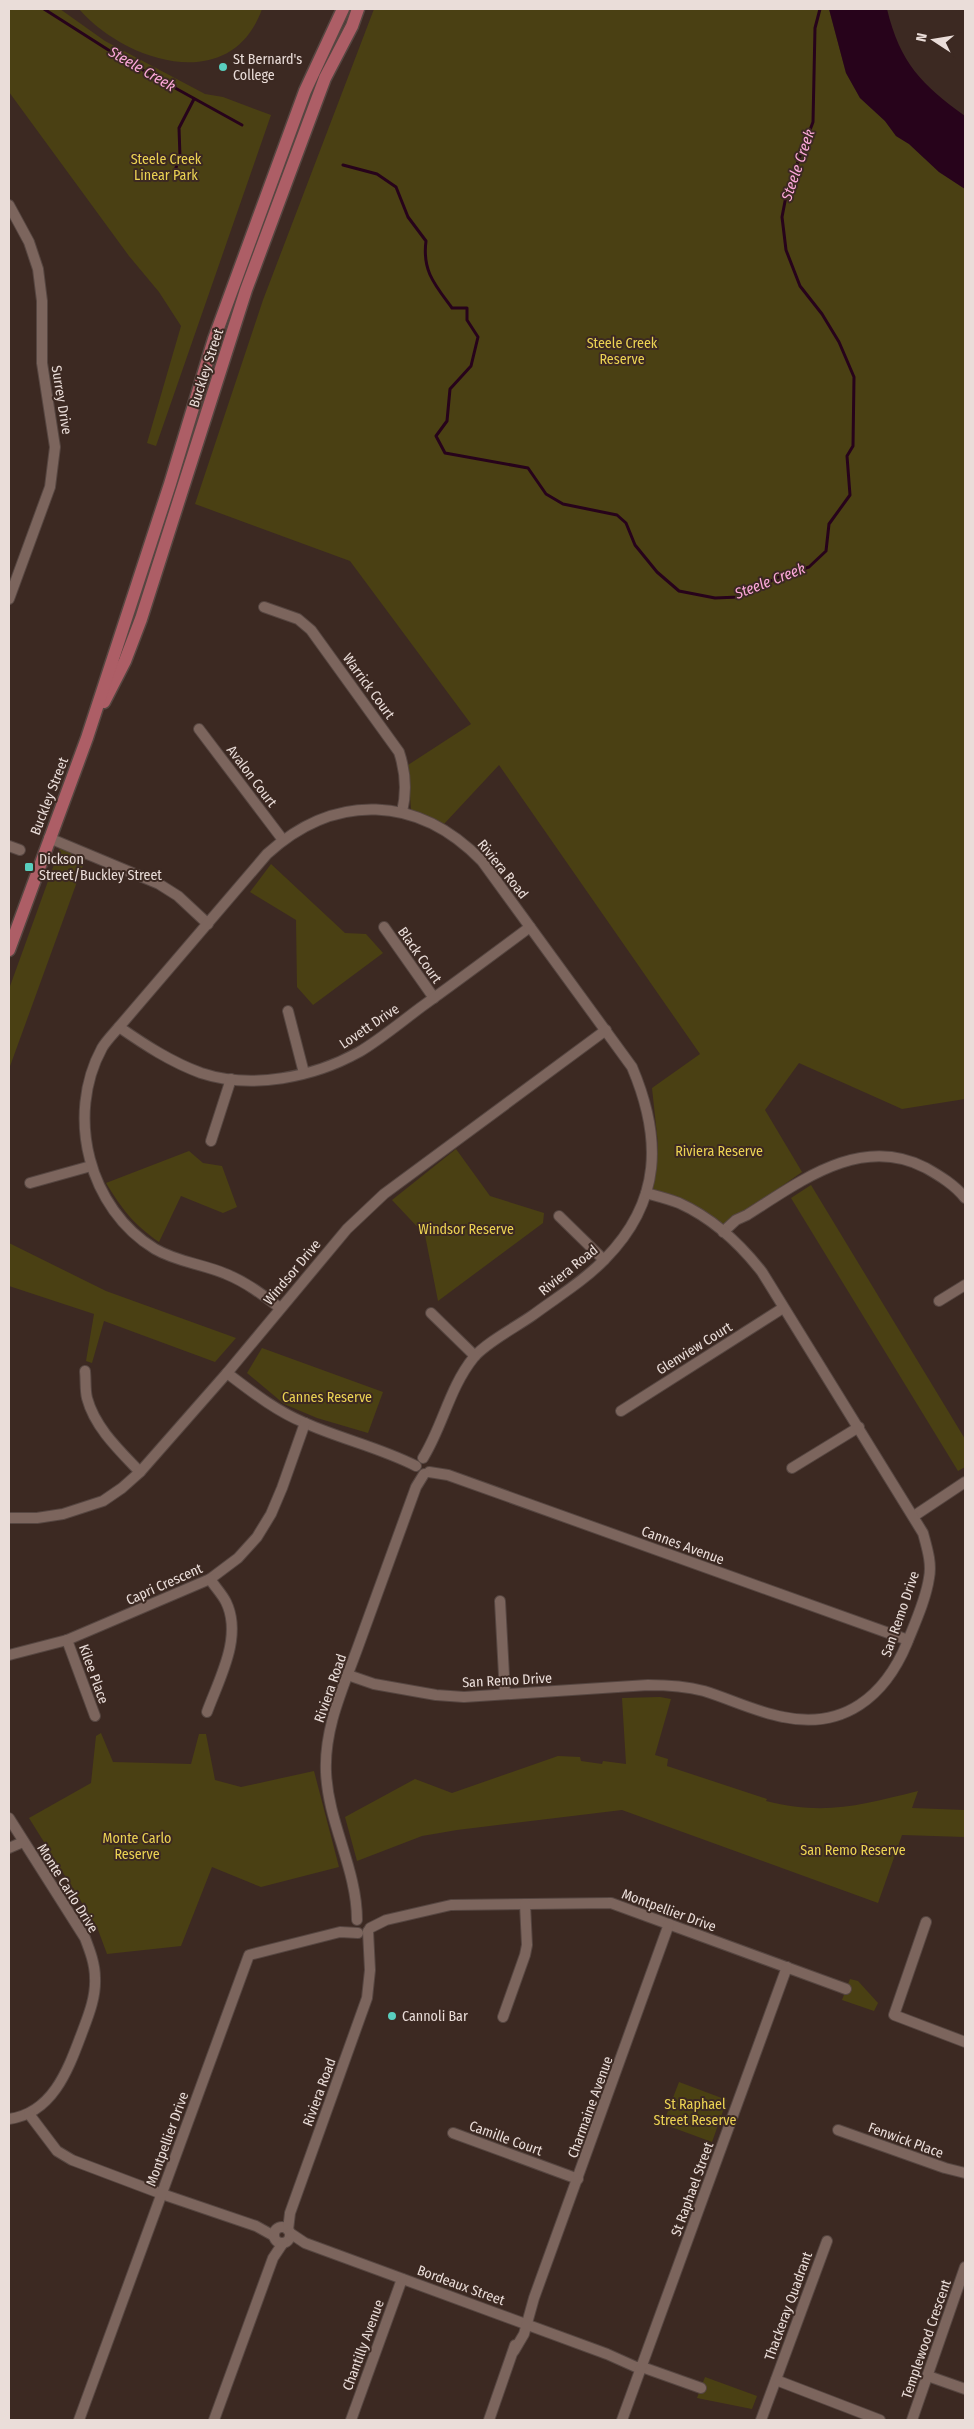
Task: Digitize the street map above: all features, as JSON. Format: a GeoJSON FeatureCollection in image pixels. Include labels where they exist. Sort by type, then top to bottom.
{"type":"FeatureCollection","features":[{"type":"Feature","properties":{"kind":"main road","name":"Buckley Street"},"geometry":{"type":"LineString","coordinates":[[9,950],[87,738],[170,484],[214,339],[306,91],[344,9]]}},
{"type":"Feature","properties":{"kind":"main road","name":"Buckley Street"},"geometry":{"type":"LineString","coordinates":[[87,738],[125,661],[141,619],[262,246],[325,78],[352,26],[358,9]]}},
{"type":"Feature","properties":{"kind":"street","name":"Surrey Drive"},"geometry":{"type":"LineString","coordinates":[[9,205],[29,242],[38,269],[42,301],[42,363],[55,446],[50,486],[9,599]]}},
{"type":"Feature","properties":{"kind":"street","name":"Warrick Court"},"geometry":{"type":"LineString","coordinates":[[264,607],[298,619],[311,630],[399,752],[405,769],[402,812]]}},
{"type":"Feature","properties":{"kind":"street","name":"Avalon Court"},"geometry":{"type":"LineString","coordinates":[[200,729],[283,840]]}},
{"type":"Feature","properties":{"kind":"street","name":"Riviera Road"},"geometry":{"type":"LineString","coordinates":[[214,2420],[367,1998],[370,1970],[368,1950],[326,1781],[328,1736],[347,1678],[452,1392],[475,1356],[584,1278],[624,1238],[646,1193],[653,1151],[650,1122],[643,1093],[632,1067],[482,861],[468,846],[437,825],[402,812],[362,810],[342,813],[303,827],[283,840],[267,854],[102,1047],[91,1076],[86,1107],[86,1137],[90,1166],[100,1190],[115,1212],[131,1230],[154,1248],[171,1257],[224,1273],[248,1284],[280,1308]]}},
{"type":"Feature","properties":{"kind":"street"},"geometry":{"type":"LineString","coordinates":[[49,838],[159,884],[178,896],[208,924]]}},
{"type":"Feature","properties":{"kind":"street"},"geometry":{"type":"LineString","coordinates":[[9,846],[20,850]]}},
{"type":"Feature","properties":{"kind":"street","name":"Black Court"},"geometry":{"type":"LineString","coordinates":[[384,927],[434,998]]}},
{"type":"Feature","properties":{"kind":"street","name":"Lovett Drive"},"geometry":{"type":"LineString","coordinates":[[119,1027],[175,1062],[202,1073],[231,1079],[268,1079],[304,1074],[320,1070],[360,1051],[530,927]]}},
{"type":"Feature","properties":{"kind":"street"},"geometry":{"type":"LineString","coordinates":[[288,1011],[304,1074]]}},
{"type":"Feature","properties":{"kind":"street","name":"Windsor Drive"},"geometry":{"type":"LineString","coordinates":[[9,1518],[37,1518],[82,1508],[103,1501],[140,1472],[228,1373],[346,1229],[384,1194],[606,1030]]}},
{"type":"Feature","properties":{"kind":"street"},"geometry":{"type":"LineString","coordinates":[[211,1141],[231,1079]]}},
{"type":"Feature","properties":{"kind":"street"},"geometry":{"type":"LineString","coordinates":[[726,1235],[736,1220],[748,1215],[814,1173],[840,1161],[865,1156],[890,1156],[916,1163],[942,1176],[965,1198]]}},
{"type":"Feature","properties":{"kind":"street"},"geometry":{"type":"LineString","coordinates":[[30,1183],[90,1166]]}},
{"type":"Feature","properties":{"kind":"street","name":"San Remo Drive"},"geometry":{"type":"LineString","coordinates":[[347,1678],[360,1684],[374,1684],[436,1695],[464,1696],[673,1685],[702,1691],[782,1717],[804,1720],[829,1717],[854,1708],[874,1695],[890,1678],[908,1640],[929,1578],[930,1556],[923,1533],[859,1427],[782,1308],[762,1272],[744,1250],[701,1215],[679,1203],[646,1193]]}},
{"type":"Feature","properties":{"kind":"street"},"geometry":{"type":"LineString","coordinates":[[559,1216],[604,1260]]}},
{"type":"Feature","properties":{"kind":"street"},"geometry":{"type":"LineString","coordinates":[[939,1301],[965,1285]]}},
{"type":"Feature","properties":{"kind":"street","name":"Glenview Court"},"geometry":{"type":"LineString","coordinates":[[621,1411],[782,1308]]}},
{"type":"Feature","properties":{"kind":"street"},"geometry":{"type":"LineString","coordinates":[[431,1313],[475,1356]]}},
{"type":"Feature","properties":{"kind":"street"},"geometry":{"type":"LineString","coordinates":[[85,1371],[87,1398],[95,1418],[112,1442],[140,1472]]}},
{"type":"Feature","properties":{"kind":"street","name":"Cannes Avenue"},"geometry":{"type":"LineString","coordinates":[[228,1373],[276,1409],[305,1424],[908,1640]]}},
{"type":"Feature","properties":{"kind":"street","name":"Capri Crescent"},"geometry":{"type":"LineString","coordinates":[[9,1655],[67,1640],[210,1579],[238,1558],[257,1537],[271,1514],[305,1424]]}},
{"type":"Feature","properties":{"kind":"street"},"geometry":{"type":"LineString","coordinates":[[792,1468],[859,1427]]}},
{"type":"Feature","properties":{"kind":"street"},"geometry":{"type":"LineString","coordinates":[[914,1516],[965,1482]]}},
{"type":"Feature","properties":{"kind":"street"},"geometry":{"type":"LineString","coordinates":[[207,1712],[231,1641],[232,1624],[226,1602],[210,1579]]}},
{"type":"Feature","properties":{"kind":"street"},"geometry":{"type":"LineString","coordinates":[[500,1601],[505,1694]]}},
{"type":"Feature","properties":{"kind":"street","name":"Kilee Place"},"geometry":{"type":"LineString","coordinates":[[67,1640],[94,1716]]}},
{"type":"Feature","properties":{"kind":"street","name":"Monte Carlo Drive"},"geometry":{"type":"LineString","coordinates":[[9,1818],[85,1938],[92,1958],[95,1978],[95,1993],[69,2068],[46,2101],[29,2114],[9,2119]]}},
{"type":"Feature","properties":{"kind":"street"},"geometry":{"type":"LineString","coordinates":[[9,1848],[23,1842]]}},
{"type":"Feature","properties":{"kind":"street"},"geometry":{"type":"LineString","coordinates":[[503,2017],[525,1955],[527,1945],[526,1904]]}},
{"type":"Feature","properties":{"kind":"street","name":"Montpellier Drive"},"geometry":{"type":"LineString","coordinates":[[80,2420],[249,1955],[386,1920],[451,1906],[611,1904],[846,1989]]}},
{"type":"Feature","properties":{"kind":"street"},"geometry":{"type":"LineString","coordinates":[[926,1922],[894,2016],[965,2042]]}},
{"type":"Feature","properties":{"kind":"street","name":"Charmaine Avenue"},"geometry":{"type":"LineString","coordinates":[[489,2420],[669,1924]]}},
{"type":"Feature","properties":{"kind":"street","name":"St Raphael Street"},"geometry":{"type":"LineString","coordinates":[[622,2420],[787,1968]]}},
{"type":"Feature","properties":{"kind":"street","name":"Bordeaux Street"},"geometry":{"type":"LineString","coordinates":[[29,2114],[57,2151],[72,2160],[524,2323],[636,2367],[642,2367],[701,2388]]}},
{"type":"Feature","properties":{"kind":"street","name":"Fenwick Place"},"geometry":{"type":"LineString","coordinates":[[838,2130],[945,2168],[965,2172]]}},
{"type":"Feature","properties":{"kind":"street","name":"Camille Court"},"geometry":{"type":"LineString","coordinates":[[453,2133],[578,2179]]}},
{"type":"Feature","properties":{"kind":"street","name":"Thackeray Quadrant"},"geometry":{"type":"LineString","coordinates":[[760,2420],[826,2241]]}},
{"type":"Feature","properties":{"kind":"street","name":"Templewood Crescent"},"geometry":{"type":"LineString","coordinates":[[912,2420],[965,2267]]}},
{"type":"Feature","properties":{"kind":"street","name":"Chantilly Avenue"},"geometry":{"type":"LineString","coordinates":[[351,2420],[402,2279]]}},
{"type":"Feature","properties":{"kind":"street"},"geometry":{"type":"LineString","coordinates":[[928,2376],[965,2389]]}},
{"type":"Feature","properties":{"kind":"street","name":"Thackeray Quadrant"},"geometry":{"type":"LineString","coordinates":[[776,2380],[880,2420]]}},
{"type":"Feature","properties":{"kind":"green space","name":"Steele Creek Linear Park"},"geometry":{"type":"Polygon","coordinates":[[[9,9],[60,9],[105,41],[205,94],[223,97],[271,115],[156,446],[147,443],[181,326],[159,292],[129,256],[9,92],[9,9]]]}},
{"type":"Feature","properties":{"kind":"green space"},"geometry":{"type":"Polygon","coordinates":[[[79,9],[262,9],[247,36],[227,53],[203,61],[176,61],[149,55],[123,44],[99,28],[79,9]]]}},
{"type":"Feature","properties":{"kind":"green space","name":"Steele Creek Reserve"},"geometry":{"type":"Polygon","coordinates":[[[374,9],[829,9],[846,73],[860,98],[885,121],[896,136],[909,144],[939,172],[965,189],[965,1099],[902,1109],[799,1063],[765,1110],[802,1172],[725,1226],[682,1199],[653,1190],[658,1144],[652,1088],[700,1054],[499,765],[444,824],[411,810],[408,765],[471,724],[350,561],[195,504],[263,300],[374,9]]]}},
{"type":"Feature","properties":{"kind":"green space"},"geometry":{"type":"Polygon","coordinates":[[[60,848],[86,857],[9,1069],[9,989],[60,848]]]}},
{"type":"Feature","properties":{"kind":"green space"},"geometry":{"type":"Polygon","coordinates":[[[271,864],[345,933],[366,934],[383,953],[313,1005],[297,987],[296,920],[250,892],[271,864]]]}},
{"type":"Feature","properties":{"kind":"green space","name":"Windsor Reserve"},"geometry":{"type":"Polygon","coordinates":[[[456,1149],[490,1196],[544,1213],[543,1223],[438,1301],[425,1235],[392,1200],[456,1149]]]}},
{"type":"Feature","properties":{"kind":"green space"},"geometry":{"type":"Polygon","coordinates":[[[189,1151],[203,1163],[222,1166],[237,1207],[223,1213],[181,1196],[159,1242],[129,1216],[106,1183],[189,1151]]]}},
{"type":"Feature","properties":{"kind":"green space"},"geometry":{"type":"Polygon","coordinates":[[[811,1185],[965,1439],[965,1467],[958,1471],[791,1198],[811,1185]]]}},
{"type":"Feature","properties":{"kind":"green space"},"geometry":{"type":"Polygon","coordinates":[[[9,1243],[106,1291],[236,1338],[215,1362],[104,1321],[92,1363],[86,1361],[94,1314],[9,1286],[9,1243]]]}},
{"type":"Feature","properties":{"kind":"green space","name":"Cannes Reserve"},"geometry":{"type":"Polygon","coordinates":[[[262,1348],[383,1392],[368,1433],[317,1418],[284,1404],[247,1373],[262,1348]]]}},
{"type":"Feature","properties":{"kind":"green space","name":"San Remo Reserve"},"geometry":{"type":"Polygon","coordinates":[[[660,1697],[671,1699],[655,1755],[668,1759],[667,1766],[767,1799],[766,1801],[807,1808],[843,1807],[918,1791],[912,1808],[965,1810],[965,1837],[902,1835],[878,1903],[622,1810],[422,1836],[357,1861],[345,1817],[415,1779],[452,1793],[558,1756],[580,1757],[581,1761],[602,1764],[603,1761],[626,1764],[622,1698],[660,1697]]]}},
{"type":"Feature","properties":{"kind":"green space","name":"Monte Carlo Reserve"},"geometry":{"type":"Polygon","coordinates":[[[101,1733],[113,1762],[191,1764],[199,1734],[206,1734],[215,1780],[241,1787],[314,1771],[339,1867],[261,1887],[212,1867],[181,1946],[107,1954],[97,1927],[29,1818],[91,1783],[96,1736],[101,1733]]]}},
{"type":"Feature","properties":{"kind":"green space"},"geometry":{"type":"Polygon","coordinates":[[[850,1979],[858,1981],[878,2003],[874,2011],[842,2000],[850,1979]]]}},
{"type":"Feature","properties":{"kind":"green space","name":"St Raphael Street Reserve"},"geometry":{"type":"Polygon","coordinates":[[[679,2082],[727,2100],[712,2142],[663,2124],[679,2082]]]}},
{"type":"Feature","properties":{"kind":"green space"},"geometry":{"type":"Polygon","coordinates":[[[705,2377],[757,2396],[752,2409],[697,2398],[705,2377]]]}},
{"type":"Feature","properties":{"kind":"shaded area"},"geometry":{"type":"Polygon","coordinates":[[[829,9],[887,9],[899,44],[915,71],[936,94],[965,116],[965,189],[939,172],[909,144],[896,136],[885,121],[860,98],[846,73],[829,9]]]}},
{"type":"Feature","properties":{"kind":"waterway","name":"Steele Creek"},"geometry":{"type":"LineString","coordinates":[[44,9],[121,58],[242,125]]}},
{"type":"Feature","properties":{"kind":"waterway","name":"Steele Creek"},"geometry":{"type":"LineString","coordinates":[[343,165],[377,174],[396,187],[408,217],[426,241],[426,261],[431,277],[452,308],[467,308],[467,320],[478,337],[471,366],[450,389],[447,421],[436,436],[445,453],[528,468],[546,494],[563,504],[617,515],[626,523],[635,545],[657,572],[679,591],[715,598],[739,597],[779,577],[809,567],[826,551],[829,524],[850,495],[847,456],[853,446],[854,377],[839,342],[822,314],[800,286],[786,250],[782,217],[787,191],[813,122],[815,28],[820,9]]}},
{"type":"Feature","properties":{"kind":"waterway"},"geometry":{"type":"LineString","coordinates":[[174,173],[180,157],[179,128],[194,99]]}},
{"type":"Feature","properties":{"kind":"place","name":"St Bernard's College"},"geometry":{"type":"Point","coordinates":[223,67]}},
{"type":"Feature","properties":{"kind":"place","name":"Dickson Street/Buckley Street"},"geometry":{"type":"Point","coordinates":[29,867]}},
{"type":"Feature","properties":{"kind":"place","name":"Cannoli Bar"},"geometry":{"type":"Point","coordinates":[392,2016]}},
{"type":"Feature","properties":{"kind":"park label","name":"Riviera Reserve"},"geometry":{"type":"Point","coordinates":[719,1151]}}]}
